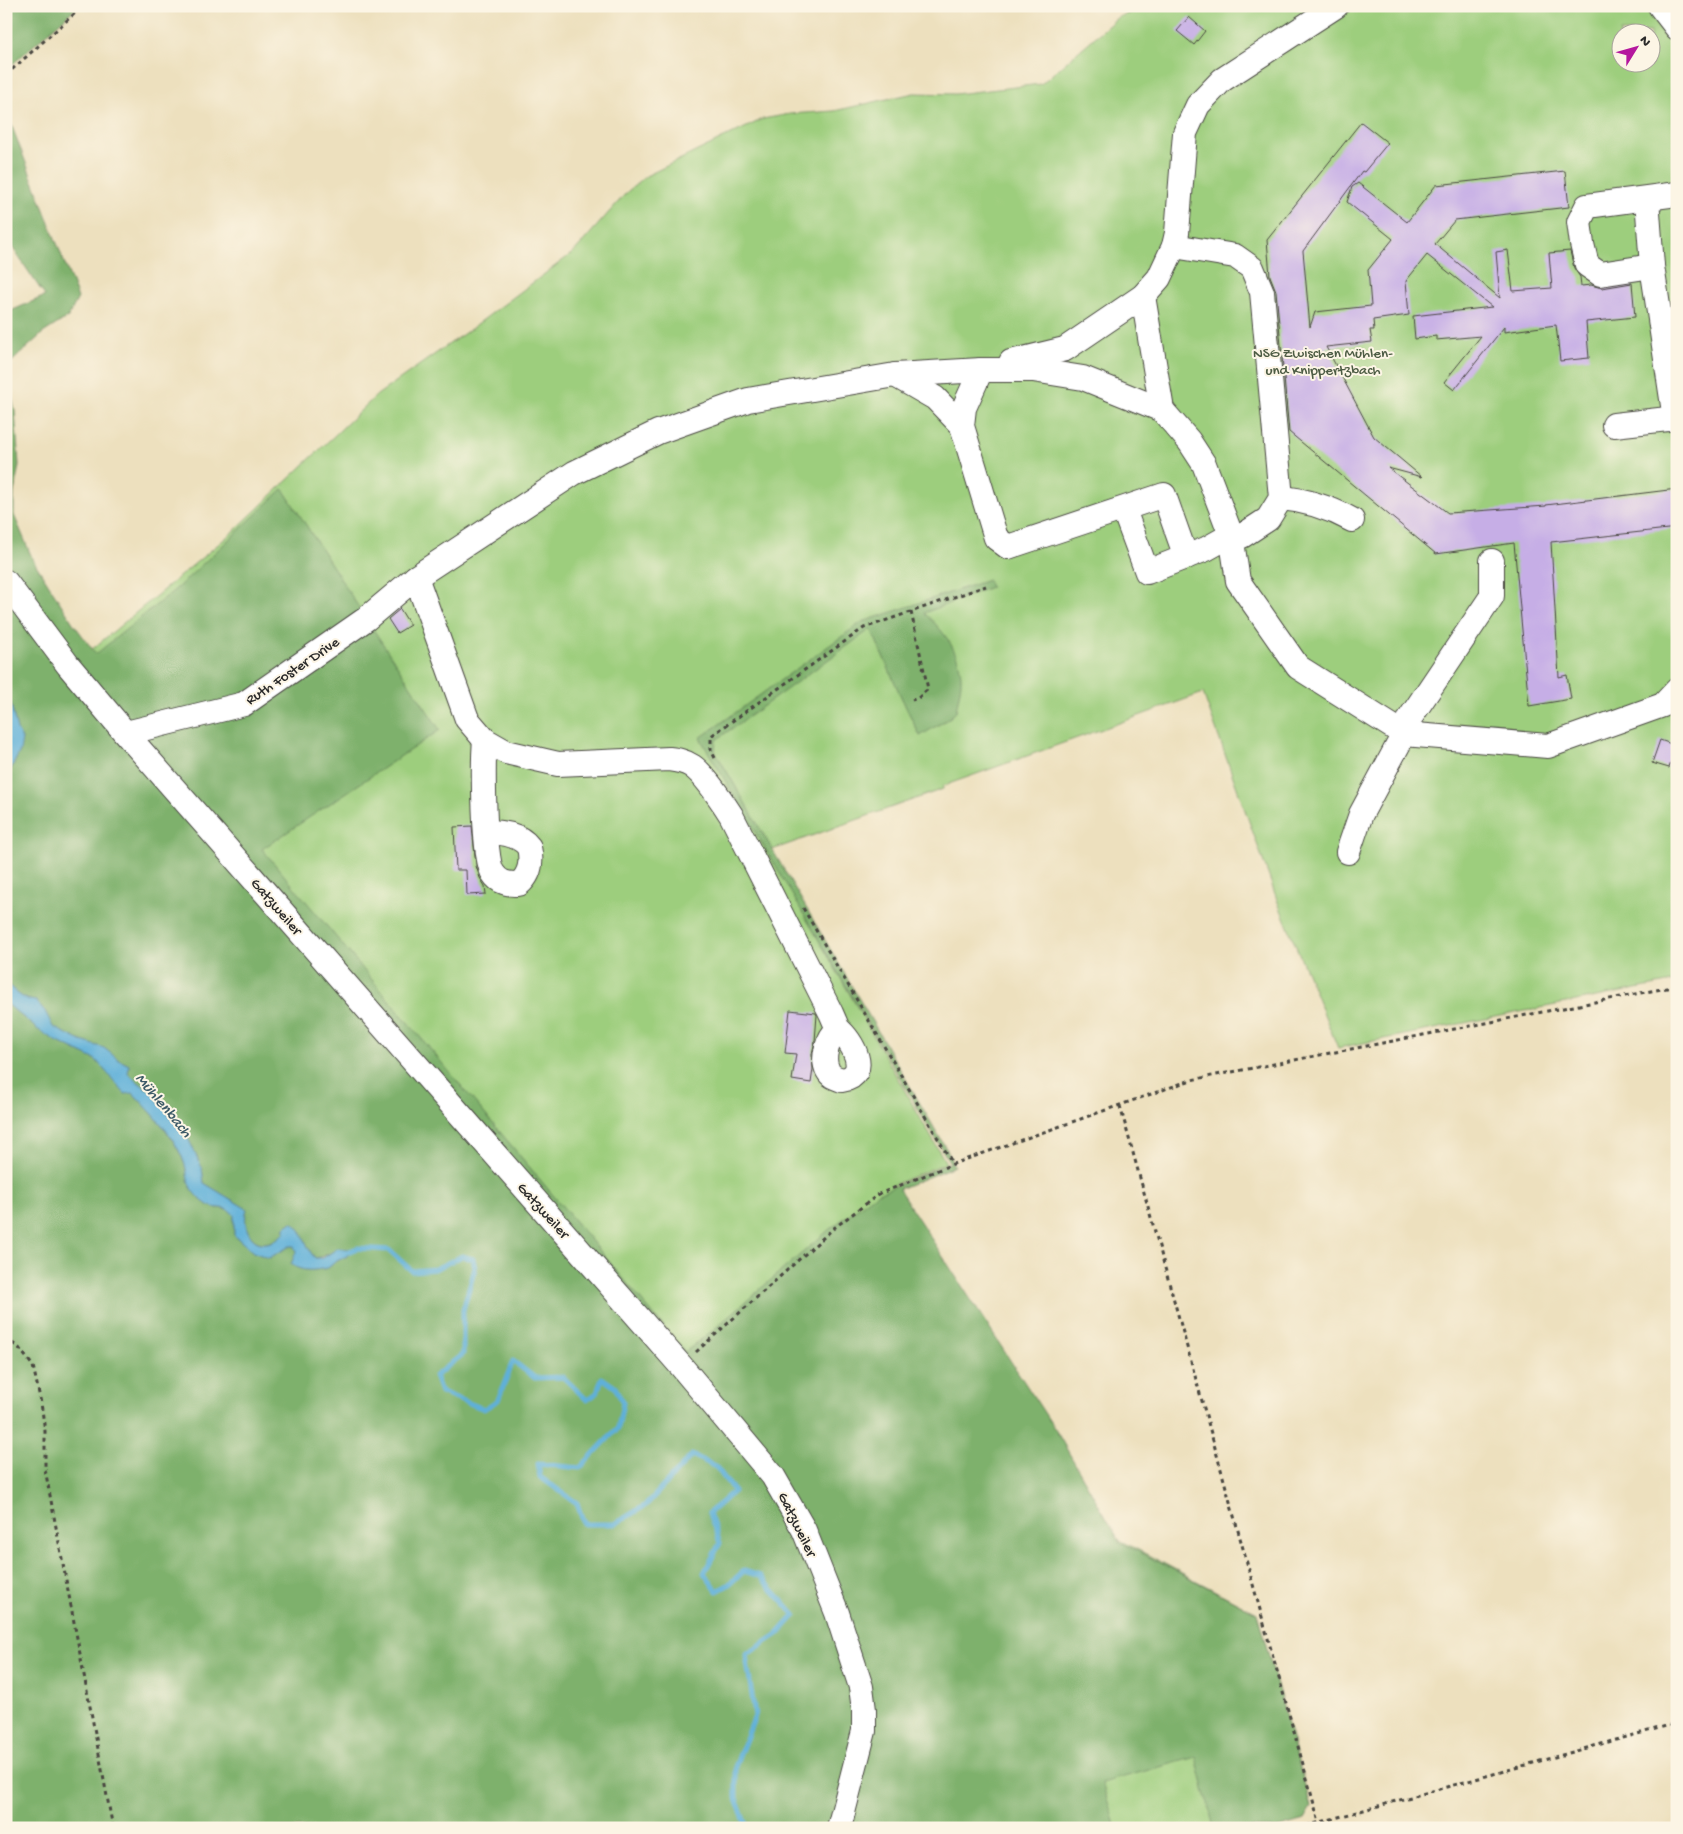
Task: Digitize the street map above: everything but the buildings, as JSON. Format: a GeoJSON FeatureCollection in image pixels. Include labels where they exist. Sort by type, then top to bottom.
{"type":"FeatureCollection","features":[{"type":"Feature","properties":{"kind":"street"},"geometry":{"type":"LineString","coordinates":[[981,370],[1065,349],[1143,296],[1159,278],[1174,246],[1177,233],[1185,133],[1198,105],[1222,80],[1336,6]]}},
{"type":"Feature","properties":{"kind":"street"},"geometry":{"type":"LineString","coordinates":[[1660,6],[1677,28]]}},
{"type":"Feature","properties":{"kind":"street"},"geometry":{"type":"LineString","coordinates":[[1652,266],[1600,274],[1587,264],[1582,244],[1580,222],[1587,206],[1677,194]]}},
{"type":"Feature","properties":{"kind":"street"},"geometry":{"type":"LineString","coordinates":[[1614,425],[1676,418],[1652,266],[1647,199]]}},
{"type":"Feature","properties":{"kind":"street"},"geometry":{"type":"LineString","coordinates":[[1124,510],[1146,572],[1206,549],[1231,535],[1242,536],[1268,519],[1280,498],[1262,292],[1252,268],[1235,256],[1174,246]]}},
{"type":"Feature","properties":{"kind":"street"},"geometry":{"type":"LineString","coordinates":[[1143,296],[1162,410]]}},
{"type":"Feature","properties":{"kind":"street"},"geometry":{"type":"LineString","coordinates":[[981,370],[1033,370],[1083,378],[1162,410],[1189,441],[1204,464],[1231,535],[1238,581],[1298,667],[1404,734],[1548,746],[1672,702]]}},
{"type":"Feature","properties":{"kind":"street"},"geometry":{"type":"LineString","coordinates":[[981,370],[964,408],[962,426],[996,538],[1008,547],[1124,510],[1164,495],[1186,557]]}},
{"type":"Feature","properties":{"kind":"street","name":"Ruth Foster Drive"},"geometry":{"type":"LineString","coordinates":[[126,733],[244,704],[366,619],[416,577],[574,473],[658,432],[748,400],[895,375],[981,370]]}},
{"type":"Feature","properties":{"kind":"street"},"geometry":{"type":"LineString","coordinates":[[895,375],[934,398],[962,426]]}},
{"type":"Feature","properties":{"kind":"street"},"geometry":{"type":"LineString","coordinates":[[1280,498],[1294,499],[1333,509],[1352,520]]}},
{"type":"Feature","properties":{"kind":"street"},"geometry":{"type":"LineString","coordinates":[[1348,852],[1361,814],[1404,734],[1410,718],[1492,596],[1492,561]]}},
{"type":"Feature","properties":{"kind":"street"},"geometry":{"type":"LineString","coordinates":[[416,577],[467,720],[485,740],[506,752],[558,764],[669,759],[681,761],[692,766],[716,792],[731,815],[838,1029]]}},
{"type":"Feature","properties":{"kind":"street","name":"Gatzweiler"},"geometry":{"type":"LineString","coordinates":[[6,582],[68,665],[126,733],[681,1366],[773,1476],[804,1530],[837,1613],[861,1687],[864,1731],[839,1828]]}},
{"type":"Feature","properties":{"kind":"street"},"geometry":{"type":"LineString","coordinates":[[485,740],[483,761],[486,832]]}},
{"type":"Feature","properties":{"kind":"path"},"geometry":{"type":"LineString","coordinates":[[6,74],[83,6]]}},
{"type":"Feature","properties":{"kind":"path"},"geometry":{"type":"LineString","coordinates":[[716,758],[711,750],[711,736],[864,628],[986,586]]}},
{"type":"Feature","properties":{"kind":"path"},"geometry":{"type":"LineString","coordinates":[[911,612],[928,689],[918,698],[912,700]]}},
{"type":"Feature","properties":{"kind":"path"},"geometry":{"type":"LineString","coordinates":[[802,907],[953,1164]]}},
{"type":"Feature","properties":{"kind":"path"},"geometry":{"type":"LineString","coordinates":[[681,1366],[834,1228],[879,1194],[953,1164],[1191,1080],[1677,986]]}},
{"type":"Feature","properties":{"kind":"path"},"geometry":{"type":"LineString","coordinates":[[1120,1106],[1319,1822]]}},
{"type":"Feature","properties":{"kind":"path"},"geometry":{"type":"LineString","coordinates":[[6,1338],[19,1348],[33,1366],[42,1403],[45,1431],[45,1469],[113,1828]]}},
{"type":"Feature","properties":{"kind":"path"},"geometry":{"type":"LineString","coordinates":[[1299,1828],[1677,1723]]}},
{"type":"Feature","properties":{"kind":"green space"},"geometry":{"type":"Polygon","coordinates":[[[6,6],[78,6],[6,70],[6,6]]]}},
{"type":"Feature","properties":{"kind":"green space","name":"NSG Zwischen Mühlen- und Knippertzbach"},"geometry":{"type":"Polygon","coordinates":[[[1150,6],[1677,6],[1677,981],[1338,1048],[1279,905],[1203,693],[943,786],[943,789],[772,850],[771,848],[767,849],[946,1163],[893,1185],[1118,1539],[1257,1613],[1311,1807],[1304,1820],[1275,1828],[846,1828],[79,660],[234,531],[377,395],[472,328],[574,252],[627,192],[646,176],[763,119],[790,114],[834,111],[914,93],[955,94],[1041,84],[1118,17],[1150,6]]]}},
{"type":"Feature","properties":{"kind":"green space"},"geometry":{"type":"Polygon","coordinates":[[[6,111],[78,298],[68,317],[43,333],[6,367],[6,313],[45,296],[6,238],[6,111]]]}},
{"type":"Feature","properties":{"kind":"green space"},"geometry":{"type":"Polygon","coordinates":[[[6,372],[15,411],[19,465],[14,493],[14,515],[33,560],[73,623],[96,654],[177,588],[283,489],[440,730],[262,849],[685,1352],[831,1228],[878,1193],[950,1163],[700,738],[862,622],[988,580],[991,587],[924,613],[938,626],[949,641],[960,667],[961,685],[956,712],[948,719],[920,736],[871,629],[716,740],[715,751],[947,1150],[954,1166],[899,1189],[1058,1434],[1120,1542],[1257,1613],[1311,1808],[1304,1820],[1277,1828],[1214,1828],[1196,1757],[1102,1783],[1116,1828],[839,1828],[864,1731],[861,1687],[837,1613],[804,1530],[773,1476],[681,1366],[179,794],[133,738],[180,804],[307,951],[441,1099],[768,1482],[784,1508],[818,1579],[857,1688],[860,1733],[847,1783],[832,1828],[6,1828],[6,1003],[37,1029],[56,1041],[96,1060],[125,1093],[133,1093],[169,1135],[181,1155],[192,1191],[208,1205],[226,1209],[234,1215],[234,1235],[253,1252],[269,1258],[290,1246],[295,1246],[296,1252],[291,1264],[300,1269],[309,1270],[328,1268],[347,1256],[350,1250],[344,1249],[315,1258],[300,1230],[292,1222],[285,1227],[285,1233],[272,1241],[263,1243],[253,1239],[246,1225],[247,1209],[204,1183],[202,1168],[189,1140],[152,1093],[128,1074],[129,1065],[104,1048],[81,1041],[52,1027],[45,1011],[36,1001],[23,997],[6,983],[6,779],[20,751],[22,739],[17,730],[6,683],[6,372]]]}},
{"type":"Feature","properties":{"kind":"water"},"geometry":{"type":"Polygon","coordinates":[[[6,683],[17,730],[22,739],[20,751],[6,779],[6,683]]]}},
{"type":"Feature","properties":{"kind":"water"},"geometry":{"type":"Polygon","coordinates":[[[6,983],[23,997],[36,1001],[45,1011],[53,1027],[81,1041],[104,1048],[129,1065],[128,1074],[152,1093],[189,1140],[202,1168],[204,1183],[247,1209],[245,1221],[251,1237],[261,1243],[267,1243],[285,1233],[285,1227],[292,1222],[300,1230],[315,1258],[323,1258],[338,1248],[350,1249],[347,1256],[328,1268],[309,1270],[300,1269],[291,1264],[296,1252],[294,1246],[290,1246],[269,1258],[253,1252],[234,1235],[234,1215],[229,1210],[210,1206],[192,1191],[185,1165],[176,1145],[148,1109],[133,1093],[125,1094],[96,1060],[56,1041],[37,1029],[6,1003],[6,983]]]}},
{"type":"Feature","properties":{"kind":"waterway","name":"Mühlenbach"},"geometry":{"type":"LineString","coordinates":[[345,1253],[357,1248],[389,1250],[412,1271],[435,1269],[462,1256],[473,1259],[475,1268],[463,1310],[463,1354],[435,1376],[441,1392],[484,1409],[498,1400],[513,1361],[535,1378],[563,1377],[587,1400],[597,1393],[602,1378],[615,1387],[623,1403],[618,1428],[580,1468],[538,1464],[540,1477],[577,1503],[584,1524],[615,1524],[646,1505],[692,1455],[716,1467],[734,1491],[709,1513],[720,1543],[704,1573],[717,1591],[728,1585],[744,1571],[760,1576],[795,1615],[778,1634],[746,1655],[755,1716],[736,1764],[736,1798],[747,1828]]}}]}
